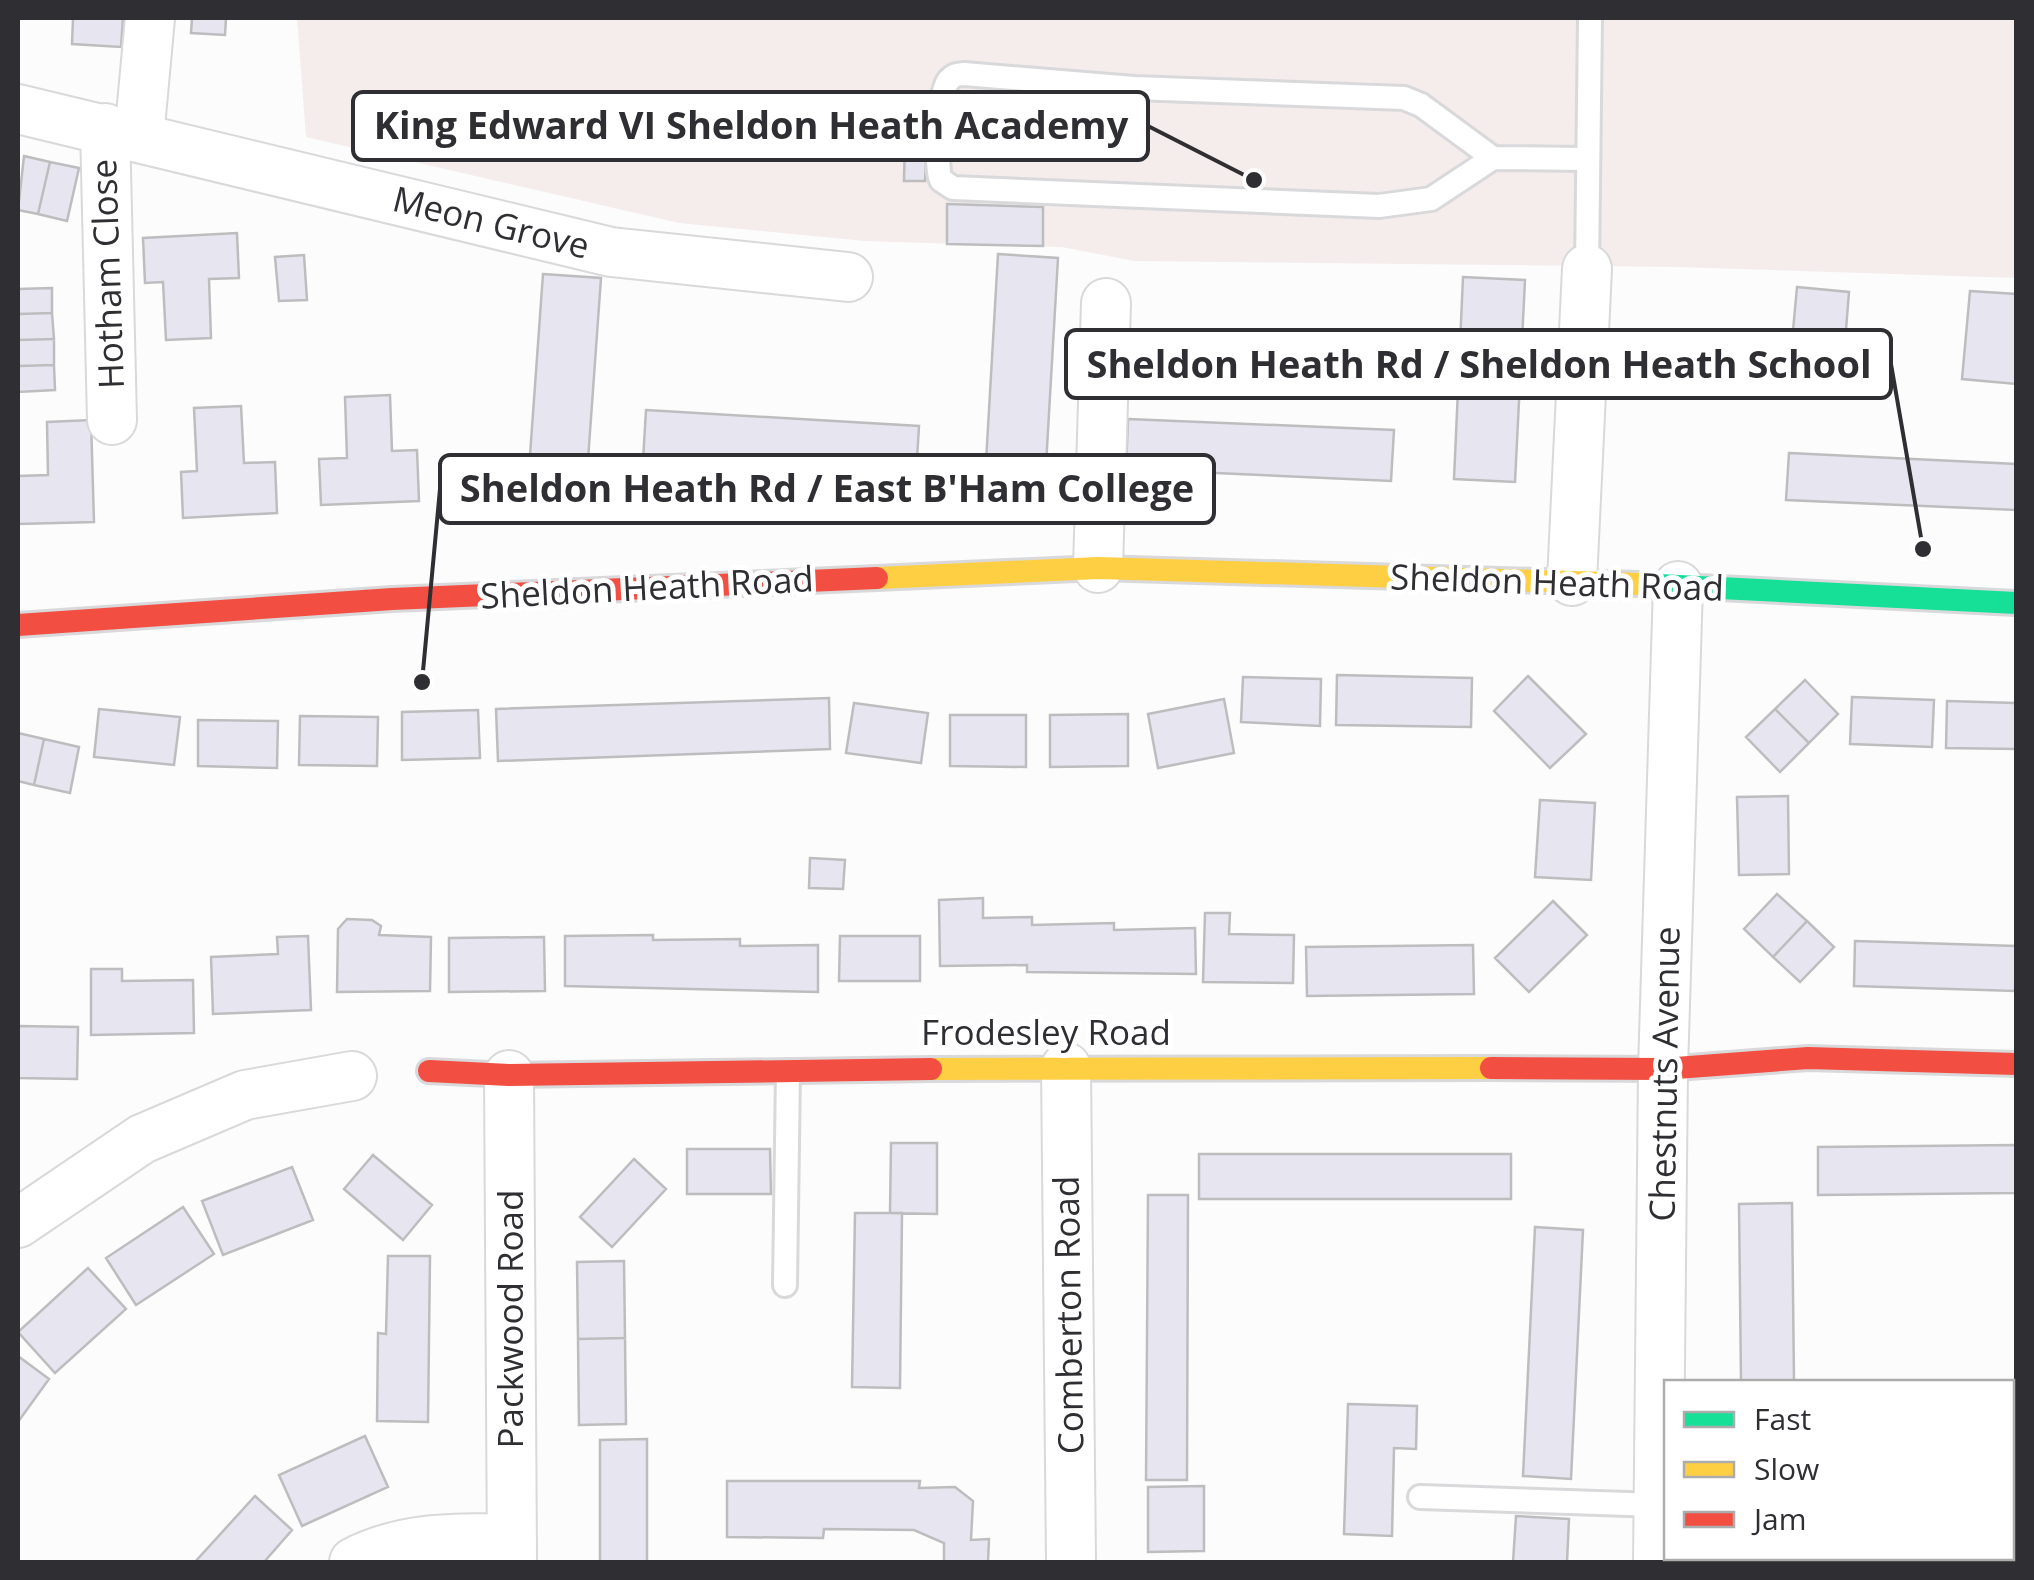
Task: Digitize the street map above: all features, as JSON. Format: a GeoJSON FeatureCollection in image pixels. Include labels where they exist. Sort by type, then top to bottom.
{"type":"FeatureCollection","features":[{"type":"Feature","properties":{"kind":"street"},"geometry":{"type":"LineString","coordinates":[[122,133],[150,18]]}},
{"type":"Feature","properties":{"kind":"street","name":"Meon Grove"},"geometry":{"type":"LineString","coordinates":[[18,110],[611,252],[848,277]]}},
{"type":"Feature","properties":{"kind":"street","name":"Hotham Close"},"geometry":{"type":"LineString","coordinates":[[112,420],[122,133]]}},
{"type":"Feature","properties":{"kind":"street"},"geometry":{"type":"LineString","coordinates":[[1572,581],[1587,269]]}},
{"type":"Feature","properties":{"kind":"street"},"geometry":{"type":"LineString","coordinates":[[1098,568],[1106,303]]}},
{"type":"Feature","properties":{"kind":"street","name":"Sheldon Heath Road"},"geometry":{"type":"LineString","coordinates":[[18,624],[392,599],[1098,568],[1572,581],[2016,602]]}},
{"type":"Feature","properties":{"kind":"street","name":"Chestnuts Avenue"},"geometry":{"type":"LineString","coordinates":[[1658,1562],[1663,1069],[1678,586]]}},
{"type":"Feature","properties":{"kind":"street","name":"Frodesley Road"},"geometry":{"type":"LineString","coordinates":[[429,1071],[510,1075],[1066,1067],[1663,1069],[1808,1058],[2016,1064]]}},
{"type":"Feature","properties":{"kind":"street","name":"Comberton Road"},"geometry":{"type":"LineString","coordinates":[[1066,1067],[1071,1562]]}},
{"type":"Feature","properties":{"kind":"street","name":"Packwood Road"},"geometry":{"type":"LineString","coordinates":[[510,1075],[512,1550]]}},
{"type":"Feature","properties":{"kind":"street"},"geometry":{"type":"LineString","coordinates":[[18,1222],[142,1139],[245,1095],[352,1076]]}},
{"type":"Feature","properties":{"kind":"street"},"geometry":{"type":"LineString","coordinates":[[354,1562],[392,1546],[435,1538],[512,1550]]}},
{"type":"Feature","properties":{"kind":"lane"},"geometry":{"type":"LineString","coordinates":[[1587,269],[1590,18]]}},
{"type":"Feature","properties":{"kind":"lane"},"geometry":{"type":"LineString","coordinates":[[1493,158],[1421,105],[1404,98],[1134,88],[964,74],[956,75],[945,86],[937,163],[940,180],[953,188],[1378,206],[1431,199],[1493,158],[1586,158]]}},
{"type":"Feature","properties":{"kind":"lane"},"geometry":{"type":"LineString","coordinates":[[785,1285],[788,1071]]}},
{"type":"Feature","properties":{"kind":"lane"},"geometry":{"type":"LineString","coordinates":[[1420,1497],[1658,1505]]}},
{"type":"Feature","properties":{"kind":"shaded area"},"geometry":{"type":"Polygon","coordinates":[[[297,18],[2016,18],[2016,278],[1678,267],[1134,261],[1062,247],[865,241],[679,223],[306,137],[297,18]]]}},
{"type":"Feature","properties":{"kind":"building"},"geometry":{"type":"Polygon","coordinates":[[[73,18],[123,18],[121,47],[72,44],[73,18]]]}},
{"type":"Feature","properties":{"kind":"building"},"geometry":{"type":"Polygon","coordinates":[[[192,18],[226,18],[225,35],[191,33],[192,18]]]}},
{"type":"Feature","properties":{"kind":"building"},"geometry":{"type":"Polygon","coordinates":[[[905,139],[927,139],[925,181],[904,181],[905,139]]]}},
{"type":"Feature","properties":{"kind":"building"},"geometry":{"type":"Polygon","coordinates":[[[24,156],[50,162],[38,214],[18,210],[24,156]]]}},
{"type":"Feature","properties":{"kind":"building"},"geometry":{"type":"Polygon","coordinates":[[[50,162],[79,168],[67,221],[38,214],[50,162]]]}},
{"type":"Feature","properties":{"kind":"building"},"geometry":{"type":"Polygon","coordinates":[[[947,204],[1043,207],[1043,246],[947,244],[947,204]]]}},
{"type":"Feature","properties":{"kind":"building"},"geometry":{"type":"Polygon","coordinates":[[[237,233],[239,278],[209,279],[211,338],[166,340],[163,282],[145,283],[143,238],[237,233]]]}},
{"type":"Feature","properties":{"kind":"building"},"geometry":{"type":"Polygon","coordinates":[[[998,254],[1058,258],[1046,465],[986,462],[998,254]]]}},
{"type":"Feature","properties":{"kind":"building"},"geometry":{"type":"Polygon","coordinates":[[[304,255],[307,300],[279,301],[275,257],[304,255]]]}},
{"type":"Feature","properties":{"kind":"building"},"geometry":{"type":"Polygon","coordinates":[[[543,274],[601,278],[586,488],[528,483],[543,274]]]}},
{"type":"Feature","properties":{"kind":"building"},"geometry":{"type":"Polygon","coordinates":[[[1463,277],[1525,280],[1515,482],[1454,479],[1463,277]]]}},
{"type":"Feature","properties":{"kind":"building"},"geometry":{"type":"Polygon","coordinates":[[[1797,287],[1849,292],[1843,368],[1790,363],[1797,287]]]}},
{"type":"Feature","properties":{"kind":"building"},"geometry":{"type":"Polygon","coordinates":[[[52,288],[52,313],[18,314],[18,289],[52,288]]]}},
{"type":"Feature","properties":{"kind":"building"},"geometry":{"type":"Polygon","coordinates":[[[1970,291],[2016,294],[2016,384],[1962,379],[1970,291]]]}},
{"type":"Feature","properties":{"kind":"building"},"geometry":{"type":"Polygon","coordinates":[[[52,313],[54,339],[18,340],[18,314],[52,313]]]}},
{"type":"Feature","properties":{"kind":"building"},"geometry":{"type":"Polygon","coordinates":[[[54,339],[54,365],[18,366],[18,340],[54,339]]]}},
{"type":"Feature","properties":{"kind":"building"},"geometry":{"type":"Polygon","coordinates":[[[54,365],[55,390],[18,392],[18,366],[54,365]]]}},
{"type":"Feature","properties":{"kind":"building"},"geometry":{"type":"Polygon","coordinates":[[[390,395],[392,451],[417,450],[419,501],[321,505],[319,459],[347,458],[345,397],[390,395]]]}},
{"type":"Feature","properties":{"kind":"building"},"geometry":{"type":"Polygon","coordinates":[[[241,406],[244,463],[275,462],[277,513],[183,518],[181,472],[197,471],[194,408],[241,406]]]}},
{"type":"Feature","properties":{"kind":"building"},"geometry":{"type":"Polygon","coordinates":[[[646,410],[919,426],[916,476],[643,461],[646,410]]]}},
{"type":"Feature","properties":{"kind":"building"},"geometry":{"type":"Polygon","coordinates":[[[1128,419],[1394,430],[1391,481],[1126,469],[1128,419]]]}},
{"type":"Feature","properties":{"kind":"building"},"geometry":{"type":"Polygon","coordinates":[[[91,420],[94,522],[18,524],[18,476],[48,475],[47,422],[91,420]]]}},
{"type":"Feature","properties":{"kind":"building"},"geometry":{"type":"Polygon","coordinates":[[[1789,453],[2016,464],[2016,510],[1786,500],[1789,453]]]}},
{"type":"Feature","properties":{"kind":"building"},"geometry":{"type":"Polygon","coordinates":[[[1337,675],[1472,678],[1471,727],[1336,725],[1337,675]]]}},
{"type":"Feature","properties":{"kind":"building"},"geometry":{"type":"Polygon","coordinates":[[[1528,676],[1586,734],[1550,768],[1494,711],[1528,676]]]}},
{"type":"Feature","properties":{"kind":"building"},"geometry":{"type":"Polygon","coordinates":[[[1243,677],[1321,679],[1320,726],[1241,722],[1243,677]]]}},
{"type":"Feature","properties":{"kind":"building"},"geometry":{"type":"Polygon","coordinates":[[[1805,680],[1838,714],[1809,743],[1775,709],[1805,680]]]}},
{"type":"Feature","properties":{"kind":"building"},"geometry":{"type":"Polygon","coordinates":[[[1852,697],[1934,700],[1932,747],[1850,744],[1852,697]]]}},
{"type":"Feature","properties":{"kind":"building"},"geometry":{"type":"Polygon","coordinates":[[[829,698],[830,749],[498,761],[496,709],[829,698]]]}},
{"type":"Feature","properties":{"kind":"building"},"geometry":{"type":"Polygon","coordinates":[[[1224,699],[1234,753],[1158,768],[1148,714],[1224,699]]]}},
{"type":"Feature","properties":{"kind":"building"},"geometry":{"type":"Polygon","coordinates":[[[1947,701],[2016,703],[2016,749],[1946,748],[1947,701]]]}},
{"type":"Feature","properties":{"kind":"building"},"geometry":{"type":"Polygon","coordinates":[[[854,703],[928,713],[921,763],[846,753],[854,703]]]}},
{"type":"Feature","properties":{"kind":"building"},"geometry":{"type":"Polygon","coordinates":[[[99,709],[180,717],[174,765],[94,757],[99,709]]]}},
{"type":"Feature","properties":{"kind":"building"},"geometry":{"type":"Polygon","coordinates":[[[1775,709],[1809,743],[1780,772],[1746,737],[1775,709]]]}},
{"type":"Feature","properties":{"kind":"building"},"geometry":{"type":"Polygon","coordinates":[[[478,710],[480,758],[402,760],[402,712],[478,710]]]}},
{"type":"Feature","properties":{"kind":"building"},"geometry":{"type":"Polygon","coordinates":[[[1128,714],[1128,766],[1050,767],[1050,715],[1128,714]]]}},
{"type":"Feature","properties":{"kind":"building"},"geometry":{"type":"Polygon","coordinates":[[[950,715],[1026,715],[1026,767],[950,766],[950,715]]]}},
{"type":"Feature","properties":{"kind":"building"},"geometry":{"type":"Polygon","coordinates":[[[300,716],[378,717],[377,766],[299,765],[300,716]]]}},
{"type":"Feature","properties":{"kind":"building"},"geometry":{"type":"Polygon","coordinates":[[[198,720],[278,721],[277,768],[198,766],[198,720]]]}},
{"type":"Feature","properties":{"kind":"building"},"geometry":{"type":"Polygon","coordinates":[[[18,733],[44,739],[34,785],[18,781],[18,733]]]}},
{"type":"Feature","properties":{"kind":"building"},"geometry":{"type":"Polygon","coordinates":[[[44,739],[79,747],[70,793],[34,785],[44,739]]]}},
{"type":"Feature","properties":{"kind":"building"},"geometry":{"type":"Polygon","coordinates":[[[1788,796],[1789,874],[1739,875],[1737,797],[1788,796]]]}},
{"type":"Feature","properties":{"kind":"building"},"geometry":{"type":"Polygon","coordinates":[[[1540,800],[1595,803],[1591,880],[1535,877],[1540,800]]]}},
{"type":"Feature","properties":{"kind":"building"},"geometry":{"type":"Polygon","coordinates":[[[810,858],[845,860],[843,889],[809,888],[810,858]]]}},
{"type":"Feature","properties":{"kind":"building"},"geometry":{"type":"Polygon","coordinates":[[[1777,894],[1807,921],[1773,957],[1744,929],[1777,894]]]}},
{"type":"Feature","properties":{"kind":"building"},"geometry":{"type":"Polygon","coordinates":[[[983,898],[983,918],[1032,917],[1032,925],[1114,923],[1114,930],[1195,928],[1196,974],[1027,972],[1027,965],[940,966],[939,900],[983,898]]]}},
{"type":"Feature","properties":{"kind":"building"},"geometry":{"type":"Polygon","coordinates":[[[1553,901],[1587,935],[1529,992],[1495,958],[1553,901]]]}},
{"type":"Feature","properties":{"kind":"building"},"geometry":{"type":"Polygon","coordinates":[[[1205,913],[1230,913],[1229,934],[1294,935],[1293,983],[1203,982],[1205,913]]]}},
{"type":"Feature","properties":{"kind":"building"},"geometry":{"type":"Polygon","coordinates":[[[347,919],[372,920],[381,926],[379,935],[431,937],[430,991],[337,992],[338,929],[347,919]]]}},
{"type":"Feature","properties":{"kind":"building"},"geometry":{"type":"Polygon","coordinates":[[[1807,921],[1834,947],[1800,982],[1773,957],[1807,921]]]}},
{"type":"Feature","properties":{"kind":"building"},"geometry":{"type":"Polygon","coordinates":[[[653,935],[653,940],[740,939],[740,946],[818,945],[818,992],[565,986],[565,936],[653,935]]]}},
{"type":"Feature","properties":{"kind":"building"},"geometry":{"type":"Polygon","coordinates":[[[308,936],[311,1010],[213,1014],[211,957],[278,954],[277,937],[308,936]]]}},
{"type":"Feature","properties":{"kind":"building"},"geometry":{"type":"Polygon","coordinates":[[[840,936],[920,936],[920,981],[839,981],[840,936]]]}},
{"type":"Feature","properties":{"kind":"building"},"geometry":{"type":"Polygon","coordinates":[[[544,937],[545,991],[449,992],[449,938],[544,937]]]}},
{"type":"Feature","properties":{"kind":"building"},"geometry":{"type":"Polygon","coordinates":[[[1855,941],[2016,946],[2015,991],[1854,986],[1855,941]]]}},
{"type":"Feature","properties":{"kind":"building"},"geometry":{"type":"Polygon","coordinates":[[[1473,945],[1474,994],[1307,996],[1306,947],[1473,945]]]}},
{"type":"Feature","properties":{"kind":"building"},"geometry":{"type":"Polygon","coordinates":[[[91,969],[122,969],[122,981],[193,980],[194,1033],[91,1035],[91,969]]]}},
{"type":"Feature","properties":{"kind":"building"},"geometry":{"type":"Polygon","coordinates":[[[18,1026],[78,1027],[77,1079],[18,1078],[18,1026]]]}},
{"type":"Feature","properties":{"kind":"building"},"geometry":{"type":"Polygon","coordinates":[[[891,1143],[937,1143],[937,1214],[890,1213],[891,1143]]]}},
{"type":"Feature","properties":{"kind":"building"},"geometry":{"type":"Polygon","coordinates":[[[2016,1145],[2016,1193],[1818,1195],[1818,1147],[2016,1145]]]}},
{"type":"Feature","properties":{"kind":"building"},"geometry":{"type":"Polygon","coordinates":[[[687,1149],[770,1149],[771,1194],[687,1194],[687,1149]]]}},
{"type":"Feature","properties":{"kind":"building"},"geometry":{"type":"Polygon","coordinates":[[[1199,1154],[1511,1154],[1511,1199],[1199,1199],[1199,1154]]]}},
{"type":"Feature","properties":{"kind":"building"},"geometry":{"type":"Polygon","coordinates":[[[373,1155],[432,1205],[403,1240],[344,1189],[373,1155]]]}},
{"type":"Feature","properties":{"kind":"building"},"geometry":{"type":"Polygon","coordinates":[[[634,1159],[666,1189],[612,1247],[580,1217],[634,1159]]]}},
{"type":"Feature","properties":{"kind":"building"},"geometry":{"type":"Polygon","coordinates":[[[292,1167],[313,1220],[223,1255],[202,1201],[292,1167]]]}},
{"type":"Feature","properties":{"kind":"building"},"geometry":{"type":"Polygon","coordinates":[[[1148,1195],[1188,1195],[1187,1480],[1146,1480],[1148,1195]]]}},
{"type":"Feature","properties":{"kind":"building"},"geometry":{"type":"Polygon","coordinates":[[[1792,1203],[1794,1380],[1741,1380],[1739,1204],[1792,1203]]]}},
{"type":"Feature","properties":{"kind":"building"},"geometry":{"type":"Polygon","coordinates":[[[183,1207],[214,1254],[136,1305],[106,1258],[183,1207]]]}},
{"type":"Feature","properties":{"kind":"building"},"geometry":{"type":"Polygon","coordinates":[[[855,1213],[902,1213],[900,1388],[852,1387],[855,1213]]]}},
{"type":"Feature","properties":{"kind":"building"},"geometry":{"type":"Polygon","coordinates":[[[1535,1227],[1583,1230],[1571,1479],[1523,1476],[1535,1227]]]}},
{"type":"Feature","properties":{"kind":"building"},"geometry":{"type":"Polygon","coordinates":[[[388,1256],[430,1256],[428,1422],[377,1421],[378,1333],[386,1334],[388,1256]]]}},
{"type":"Feature","properties":{"kind":"building"},"geometry":{"type":"Polygon","coordinates":[[[624,1261],[625,1338],[578,1339],[577,1262],[624,1261]]]}},
{"type":"Feature","properties":{"kind":"building"},"geometry":{"type":"Polygon","coordinates":[[[88,1268],[126,1309],[55,1373],[18,1332],[88,1268]]]}},
{"type":"Feature","properties":{"kind":"building"},"geometry":{"type":"Polygon","coordinates":[[[625,1338],[626,1424],[579,1425],[578,1339],[625,1338]]]}},
{"type":"Feature","properties":{"kind":"building"},"geometry":{"type":"Polygon","coordinates":[[[18,1356],[49,1379],[18,1422],[18,1356]]]}},
{"type":"Feature","properties":{"kind":"building"},"geometry":{"type":"Polygon","coordinates":[[[1348,1404],[1417,1406],[1416,1449],[1394,1448],[1392,1536],[1344,1534],[1348,1404]]]}},
{"type":"Feature","properties":{"kind":"building"},"geometry":{"type":"Polygon","coordinates":[[[365,1436],[388,1487],[302,1526],[279,1475],[365,1436]]]}},
{"type":"Feature","properties":{"kind":"building"},"geometry":{"type":"Polygon","coordinates":[[[647,1439],[647,1562],[600,1562],[600,1440],[647,1439]]]}},
{"type":"Feature","properties":{"kind":"building"},"geometry":{"type":"Polygon","coordinates":[[[727,1481],[920,1481],[919,1488],[955,1487],[973,1501],[971,1540],[989,1539],[988,1562],[944,1562],[944,1543],[914,1530],[824,1529],[823,1538],[727,1537],[727,1481]]]}},
{"type":"Feature","properties":{"kind":"building"},"geometry":{"type":"Polygon","coordinates":[[[1204,1486],[1204,1551],[1148,1552],[1148,1487],[1204,1486]]]}},
{"type":"Feature","properties":{"kind":"building"},"geometry":{"type":"Polygon","coordinates":[[[255,1496],[292,1530],[264,1562],[195,1562],[255,1496]]]}},
{"type":"Feature","properties":{"kind":"building"},"geometry":{"type":"Polygon","coordinates":[[[1516,1516],[1569,1519],[1567,1562],[1513,1562],[1516,1516]]]}},
{"type":"Feature","properties":{"kind":"traffic: fast"},"geometry":{"type":"LineString","coordinates":[[1639,584],[2016,603]]}},
{"type":"Feature","properties":{"kind":"traffic: slow"},"geometry":{"type":"LineString","coordinates":[[877,578],[1098,568],[1639,584]]}},
{"type":"Feature","properties":{"kind":"traffic: slow"},"geometry":{"type":"LineString","coordinates":[[931,1069],[1491,1068]]}},
{"type":"Feature","properties":{"kind":"traffic: jam"},"geometry":{"type":"LineString","coordinates":[[18,625],[392,599],[877,578]]}},
{"type":"Feature","properties":{"kind":"traffic: jam"},"geometry":{"type":"LineString","coordinates":[[1491,1068],[1663,1069],[1808,1058],[2016,1064]]}},
{"type":"Feature","properties":{"kind":"traffic: jam"},"geometry":{"type":"LineString","coordinates":[[429,1071],[509,1075],[931,1069]]}},
{"type":"Feature","properties":{"kind":"place","name":"King Edward VI Sheldon Heath Academy"},"geometry":{"type":"Point","coordinates":[1254,180]}},
{"type":"Feature","properties":{"kind":"place","name":"Sheldon Heath Rd / Sheldon Heath School"},"geometry":{"type":"Point","coordinates":[1923,549]}},
{"type":"Feature","properties":{"kind":"place","name":"Sheldon Heath Rd / East B'Ham College"},"geometry":{"type":"Point","coordinates":[422,682]}}]}
